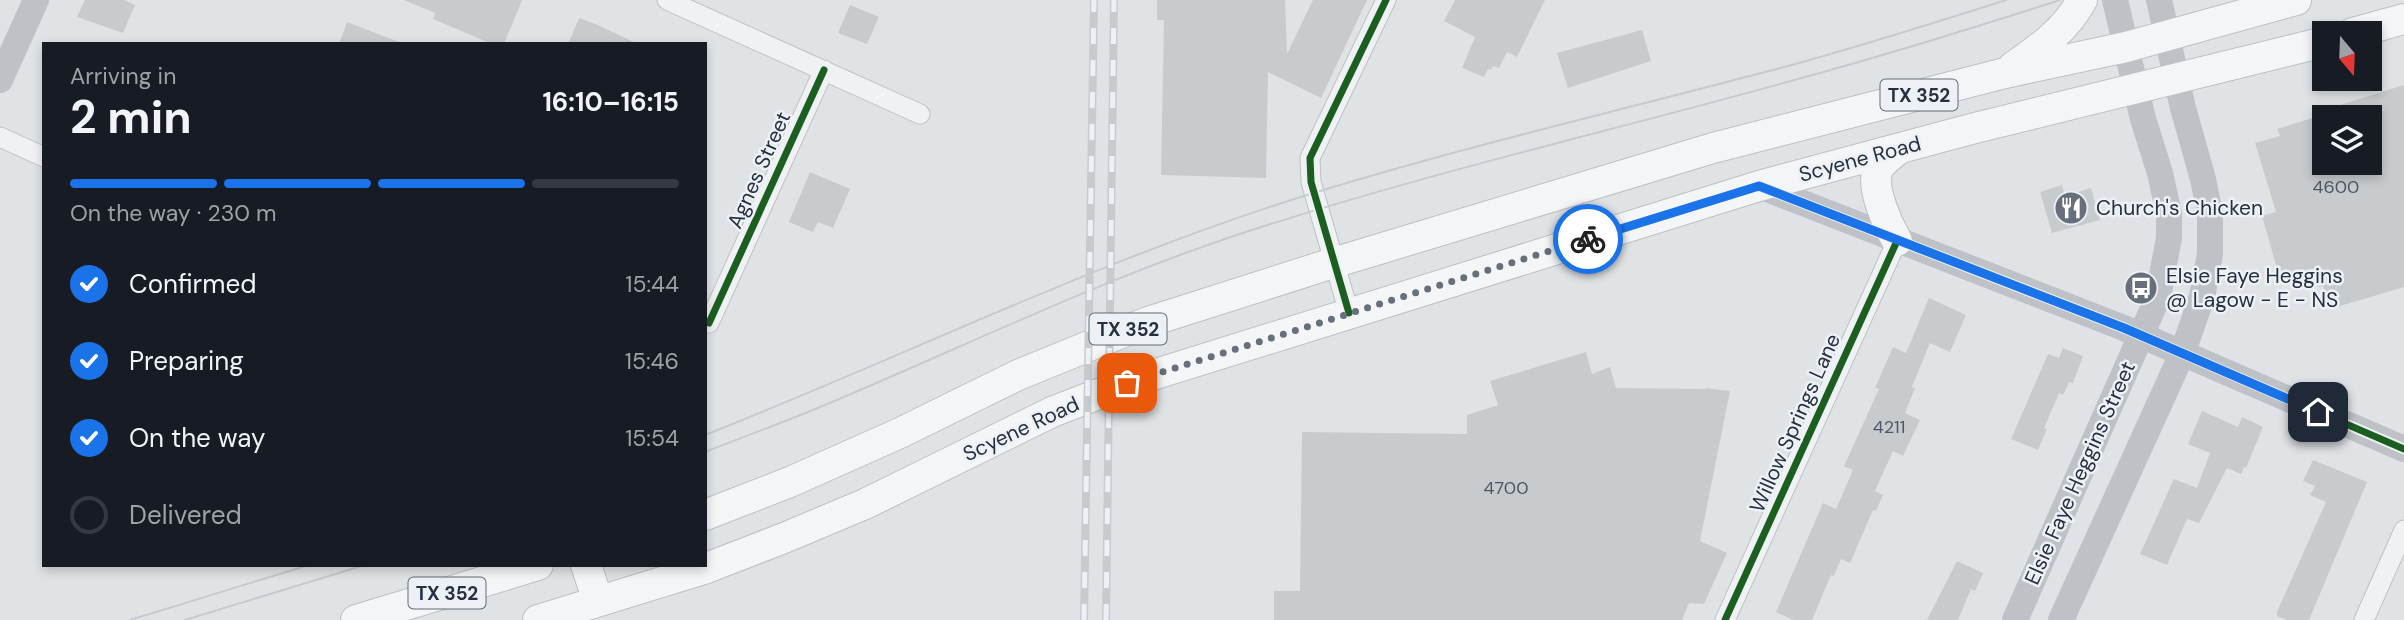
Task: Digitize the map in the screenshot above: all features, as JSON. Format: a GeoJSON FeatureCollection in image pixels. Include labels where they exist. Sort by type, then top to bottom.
{"type":"FeatureCollection","features":[{"type":"Feature","properties":{"kind":"main road"},"geometry":{"type":"LineString","coordinates":[[0,80],[36,0]]}},
{"type":"Feature","properties":{"kind":"main road"},"geometry":{"type":"LineString","coordinates":[[2005,73],[2059,32],[2074,15],[2082,0]]}},
{"type":"Feature","properties":{"kind":"main road","name":"Elsie Faye Heggins Street"},"geometry":{"type":"LineString","coordinates":[[2015,620],[2158,297],[2165,268],[2169,214],[2161,173],[2136,88],[2115,0]]}},
{"type":"Feature","properties":{"kind":"main road","name":"Elsie Faye Heggins Street"},"geometry":{"type":"LineString","coordinates":[[2060,620],[2182,354],[2202,297],[2210,254],[2210,214],[2203,179],[2159,0]]}},
{"type":"Feature","properties":{"kind":"main road","name":"TX 352"},"geometry":{"type":"LineString","coordinates":[[707,514],[813,472],[1018,375],[1161,317],[1713,148],[2005,73],[2126,47],[2296,0]]}},
{"type":"Feature","properties":{"kind":"main road"},"geometry":{"type":"LineString","coordinates":[[2382,25],[2404,19]]}},
{"type":"Feature","properties":{"kind":"main road","name":"Scyene Road"},"geometry":{"type":"LineString","coordinates":[[538,620],[704,569],[784,538],[865,504],[1052,412],[1127,383],[1759,186],[2312,45]]}},
{"type":"Feature","properties":{"kind":"main road"},"geometry":{"type":"LineString","coordinates":[[1897,241],[1880,203],[1877,174],[1882,164],[1900,148]]}},
{"type":"Feature","properties":{"kind":"main road"},"geometry":{"type":"LineString","coordinates":[[1759,186],[2141,335],[2404,450]]}},
{"type":"Feature","properties":{"kind":"main road","name":"TX 352"},"geometry":{"type":"LineString","coordinates":[[356,620],[531,567]]}},
{"type":"Feature","properties":{"kind":"main road"},"geometry":{"type":"LineString","coordinates":[[587,567],[598,601]]}},
{"type":"Feature","properties":{"kind":"street"},"geometry":{"type":"LineString","coordinates":[[667,0],[695,6],[920,114]]}},
{"type":"Feature","properties":{"kind":"street"},"geometry":{"type":"LineString","coordinates":[[1349,313],[1311,182],[1310,158],[1386,0]]}},
{"type":"Feature","properties":{"kind":"street","name":"Agnes Street"},"geometry":{"type":"LineString","coordinates":[[709,323],[824,70]]}},
{"type":"Feature","properties":{"kind":"street"},"geometry":{"type":"LineString","coordinates":[[0,137],[42,156]]}},
{"type":"Feature","properties":{"kind":"street","name":"Willow Springs Lane"},"geometry":{"type":"LineString","coordinates":[[1725,620],[1897,241]]}},
{"type":"Feature","properties":{"kind":"street"},"geometry":{"type":"LineString","coordinates":[[2364,620],[2404,530]]}},
{"type":"Feature","properties":{"kind":"building"},"geometry":{"type":"Polygon","coordinates":[[[85,0],[124,0],[135,5],[123,33],[77,17],[85,0]]]}},
{"type":"Feature","properties":{"kind":"building"},"geometry":{"type":"Polygon","coordinates":[[[404,0],[522,0],[505,42],[487,42],[433,19],[435,13],[404,0]]]}},
{"type":"Feature","properties":{"kind":"building"},"geometry":{"type":"Polygon","coordinates":[[[1157,0],[1285,0],[1287,54],[1313,0],[1367,0],[1321,98],[1268,72],[1266,178],[1161,175],[1164,20],[1157,20],[1157,0]]]}},
{"type":"Feature","properties":{"kind":"building"},"geometry":{"type":"Polygon","coordinates":[[[1455,0],[1545,0],[1517,57],[1507,52],[1499,68],[1493,66],[1491,70],[1488,69],[1484,77],[1462,68],[1475,37],[1444,21],[1455,0]]]}},
{"type":"Feature","properties":{"kind":"building"},"geometry":{"type":"Polygon","coordinates":[[[850,5],[879,17],[867,44],[838,33],[850,5]]]}},
{"type":"Feature","properties":{"kind":"building"},"geometry":{"type":"Polygon","coordinates":[[[579,18],[634,42],[569,42],[579,18]]]}},
{"type":"Feature","properties":{"kind":"building"},"geometry":{"type":"Polygon","coordinates":[[[347,22],[399,42],[340,42],[347,22]]]}},
{"type":"Feature","properties":{"kind":"building"},"geometry":{"type":"Polygon","coordinates":[[[1642,30],[1651,61],[1568,88],[1557,53],[1642,30]]]}},
{"type":"Feature","properties":{"kind":"building"},"geometry":{"type":"Polygon","coordinates":[[[2404,85],[2404,287],[2330,309],[2323,286],[2318,287],[2312,269],[2280,279],[2262,216],[2276,212],[2255,143],[2280,136],[2277,129],[2312,118],[2312,175],[2382,175],[2382,105],[2340,105],[2404,85]]]}},
{"type":"Feature","properties":{"kind":"building"},"geometry":{"type":"Polygon","coordinates":[[[810,172],[850,189],[833,228],[818,222],[813,232],[789,222],[810,172]]]}},
{"type":"Feature","properties":{"kind":"building","name":"Church's Chicken"},"geometry":{"type":"Polygon","coordinates":[[[2062,185],[2065,196],[2091,188],[2100,220],[2052,233],[2040,192],[2062,185]]]}},
{"type":"Feature","properties":{"kind":"building"},"geometry":{"type":"Polygon","coordinates":[[[1929,298],[1966,315],[1950,352],[1930,343],[1912,387],[1915,388],[1905,413],[1920,420],[1903,456],[1893,451],[1875,491],[1883,495],[1876,511],[1873,510],[1850,563],[1841,559],[1834,576],[1831,575],[1812,620],[1793,620],[1776,612],[1823,503],[1836,509],[1853,470],[1844,466],[1879,389],[1875,388],[1893,347],[1906,353],[1929,298]]]}},
{"type":"Feature","properties":{"kind":"building"},"geometry":{"type":"Polygon","coordinates":[[[2063,348],[2083,356],[2073,383],[2069,382],[2063,395],[2059,393],[2038,450],[2011,439],[2048,354],[2059,358],[2063,348]]]}},
{"type":"Feature","properties":{"kind":"building"},"geometry":{"type":"Polygon","coordinates":[[[1586,352],[1592,374],[1610,367],[1616,388],[1705,388],[1730,391],[1700,541],[1727,553],[1704,604],[1689,603],[1682,620],[1274,620],[1274,591],[1300,591],[1302,432],[1467,434],[1467,415],[1498,405],[1490,381],[1586,352]]]}},
{"type":"Feature","properties":{"kind":"building"},"geometry":{"type":"Polygon","coordinates":[[[2202,411],[2238,427],[2242,417],[2263,427],[2246,468],[2244,467],[2241,474],[2227,468],[2199,523],[2187,519],[2167,565],[2140,554],[2174,479],[2197,488],[2210,453],[2188,444],[2202,411]]]}},
{"type":"Feature","properties":{"kind":"building"},"geometry":{"type":"Polygon","coordinates":[[[2313,460],[2367,482],[2309,620],[2287,620],[2277,616],[2277,612],[2326,502],[2310,495],[2315,486],[2303,481],[2313,460]]]}},
{"type":"Feature","properties":{"kind":"building"},"geometry":{"type":"Polygon","coordinates":[[[1957,561],[1983,573],[1975,591],[1971,589],[1958,620],[1927,620],[1957,561]]]}},
{"type":"Feature","properties":{"kind":"tram line"},"geometry":{"type":"LineString","coordinates":[[707,434],[1063,284],[1208,228],[1282,203],[1470,148],[1815,58],[2006,0]]}},
{"type":"Feature","properties":{"kind":"tram line"},"geometry":{"type":"LineString","coordinates":[[707,451],[816,409],[1130,274],[1231,237],[1442,174],[1864,60],[2060,0]]}},
{"type":"Feature","properties":{"kind":"tram line"},"geometry":{"type":"LineString","coordinates":[[130,620],[302,567]]}},
{"type":"Feature","properties":{"kind":"tram line"},"geometry":{"type":"LineString","coordinates":[[185,620],[358,567]]}},
{"type":"Feature","properties":{"kind":"railway"},"geometry":{"type":"LineString","coordinates":[[1084,620],[1094,0]]}},
{"type":"Feature","properties":{"kind":"railway"},"geometry":{"type":"LineString","coordinates":[[1106,620],[1114,0]]}},
{"type":"Feature","properties":{"kind":"cycle path"},"geometry":{"type":"LineString","coordinates":[[1349,313],[1311,182],[1310,158],[1386,0]]}},
{"type":"Feature","properties":{"kind":"cycle path"},"geometry":{"type":"LineString","coordinates":[[709,323],[824,70]]}},
{"type":"Feature","properties":{"kind":"cycle path"},"geometry":{"type":"LineString","coordinates":[[1759,186],[2124,328],[2404,449]]}},
{"type":"Feature","properties":{"kind":"cycle path"},"geometry":{"type":"LineString","coordinates":[[1725,620],[1897,241]]}},
{"type":"Feature","properties":{"kind":"way so far"},"geometry":{"type":"LineString","coordinates":[[1127,383],[1588,239]]}},
{"type":"Feature","properties":{"kind":"place","name":"Church's Chicken"},"geometry":{"type":"Point","coordinates":[2071,208]}},
{"type":"Feature","properties":{"kind":"place","name":"Elsie Faye Heggins @ Lagow - E - NS"},"geometry":{"type":"Point","coordinates":[2141,288]}},
{"type":"Feature","properties":{"kind":"route"},"geometry":{"type":"LineString","coordinates":[[1588,239],[1759,186],[2124,328],[2318,412]]}}]}
